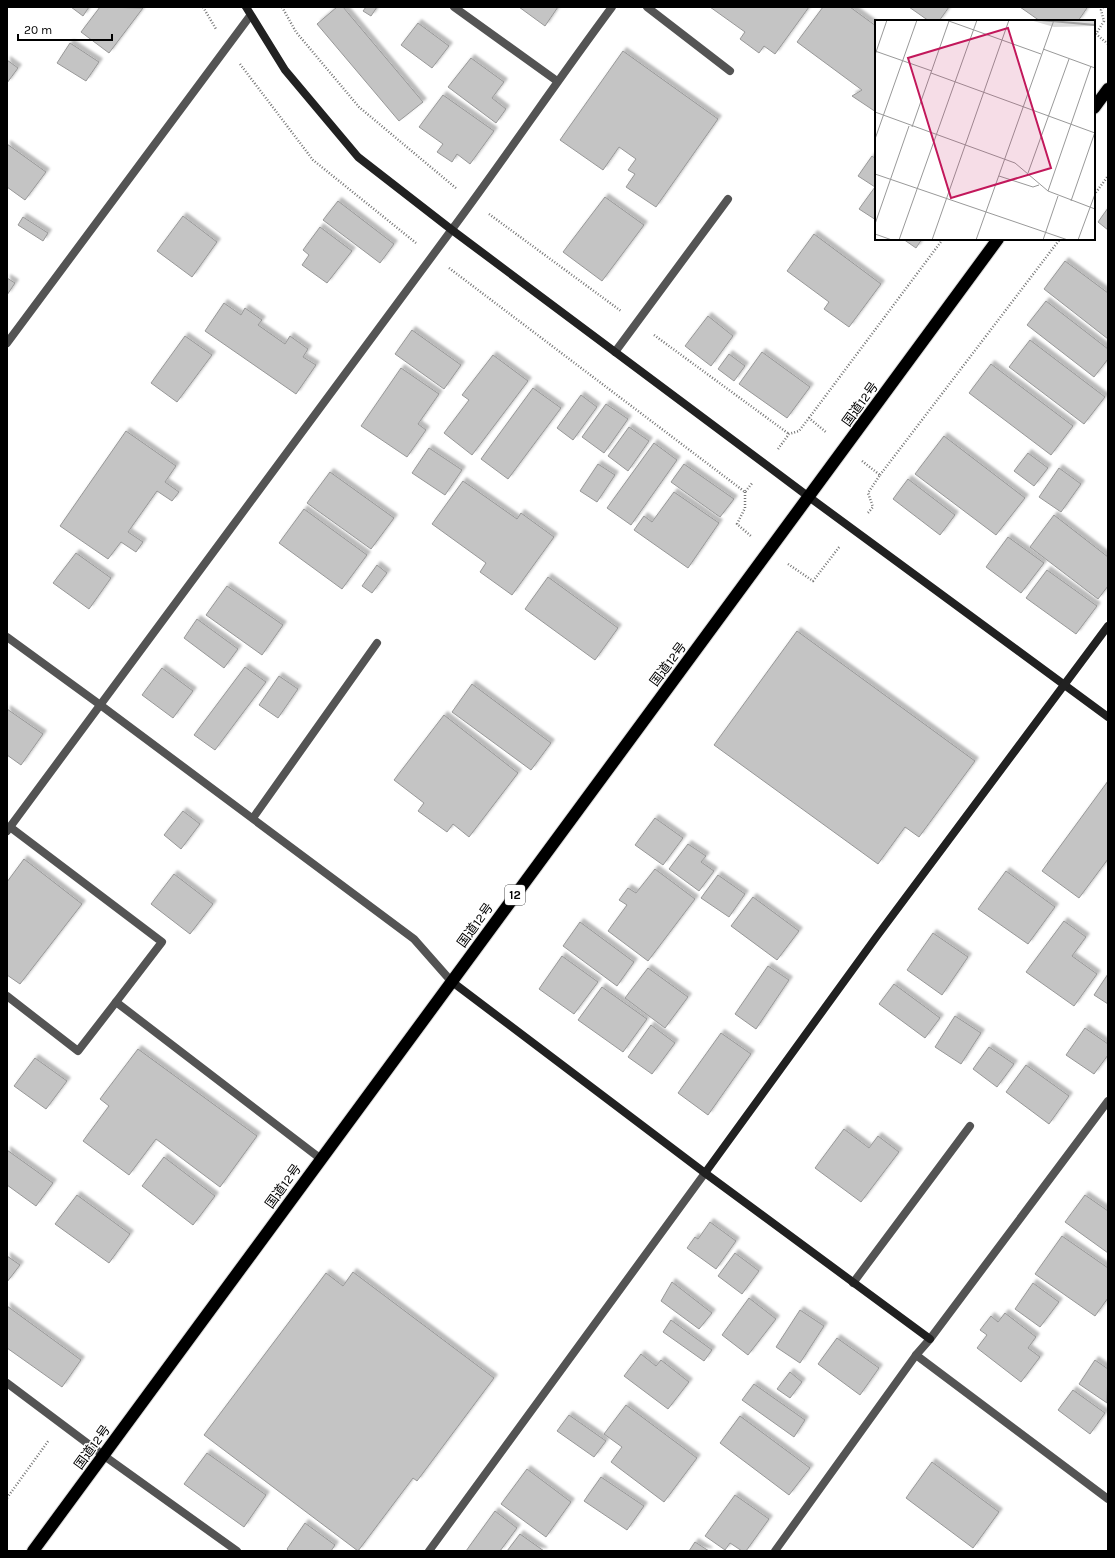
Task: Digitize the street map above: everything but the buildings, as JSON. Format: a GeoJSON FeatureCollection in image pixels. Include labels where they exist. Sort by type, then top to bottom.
{"type":"FeatureCollection","features":[{"type":"Feature","properties":{"kind":"highway"},"geometry":{"type":"LineString","coordinates":[[1095,107],[1108,89]]}},
{"type":"Feature","properties":{"kind":"highway","name":"国道12号"},"geometry":{"type":"LineString","coordinates":[[33,1551],[997,240]]}},
{"type":"Feature","properties":{"kind":"street"},"geometry":{"type":"LineString","coordinates":[[246,7],[250,16],[284,70],[358,157],[452,230],[766,465],[1108,717]]}},
{"type":"Feature","properties":{"kind":"street"},"geometry":{"type":"LineString","coordinates":[[454,7],[557,81]]}},
{"type":"Feature","properties":{"kind":"street"},"geometry":{"type":"LineString","coordinates":[[7,996],[78,1051],[162,942],[8,829],[99,704],[452,230],[557,81],[612,7]]}},
{"type":"Feature","properties":{"kind":"street"},"geometry":{"type":"LineString","coordinates":[[647,7],[730,72]]}},
{"type":"Feature","properties":{"kind":"street"},"geometry":{"type":"LineString","coordinates":[[7,343],[250,16]]}},
{"type":"Feature","properties":{"kind":"street"},"geometry":{"type":"LineString","coordinates":[[615,352],[638,323],[728,199]]}},
{"type":"Feature","properties":{"kind":"street"},"geometry":{"type":"LineString","coordinates":[[429,1551],[706,1173],[877,936],[1108,626]]}},
{"type":"Feature","properties":{"kind":"street"},"geometry":{"type":"LineString","coordinates":[[7,637],[253,818],[414,939],[451,981],[853,1283],[930,1339]]}},
{"type":"Feature","properties":{"kind":"street"},"geometry":{"type":"LineString","coordinates":[[253,818],[377,643]]}},
{"type":"Feature","properties":{"kind":"street"},"geometry":{"type":"LineString","coordinates":[[116,1002],[321,1159]]}},
{"type":"Feature","properties":{"kind":"street"},"geometry":{"type":"LineString","coordinates":[[775,1551],[916,1355],[930,1339],[1108,1101]]}},
{"type":"Feature","properties":{"kind":"street"},"geometry":{"type":"LineString","coordinates":[[853,1283],[970,1126]]}},
{"type":"Feature","properties":{"kind":"street"},"geometry":{"type":"LineString","coordinates":[[916,1355],[1108,1499]]}},
{"type":"Feature","properties":{"kind":"street"},"geometry":{"type":"LineString","coordinates":[[7,1383],[103,1455],[237,1551]]}},
{"type":"Feature","properties":{"kind":"path"},"geometry":{"type":"LineString","coordinates":[[203,7],[227,47],[313,160],[432,256],[745,492],[766,465]]}},
{"type":"Feature","properties":{"kind":"path"},"geometry":{"type":"LineString","coordinates":[[282,7],[296,32],[359,107],[472,201],[788,434]]}},
{"type":"Feature","properties":{"kind":"path"},"geometry":{"type":"LineString","coordinates":[[1103,7],[1101,10],[1104,21],[1096,34],[1108,44]]}},
{"type":"Feature","properties":{"kind":"path"},"geometry":{"type":"LineString","coordinates":[[1095,193],[1108,176]]}},
{"type":"Feature","properties":{"kind":"path"},"geometry":{"type":"LineString","coordinates":[[808,418],[942,240]]}},
{"type":"Feature","properties":{"kind":"path"},"geometry":{"type":"LineString","coordinates":[[880,475],[1059,240]]}},
{"type":"Feature","properties":{"kind":"path"},"geometry":{"type":"LineString","coordinates":[[7,1498],[61,1424]]}}]}
